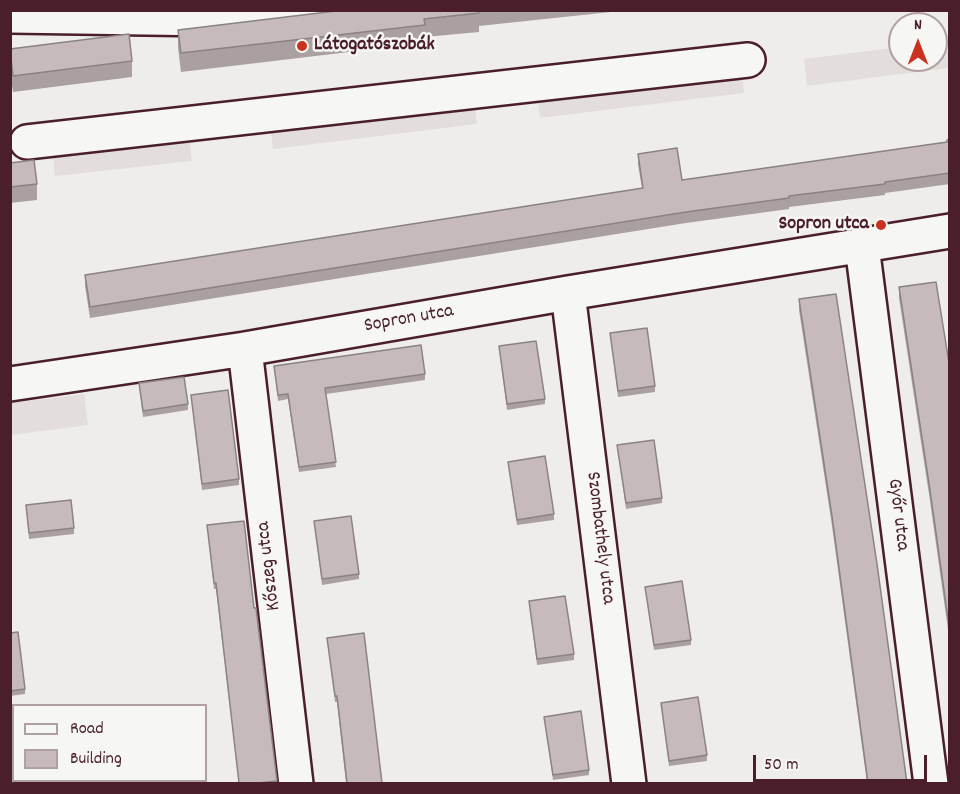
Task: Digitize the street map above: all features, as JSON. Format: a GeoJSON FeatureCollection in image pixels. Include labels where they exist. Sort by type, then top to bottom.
{"type":"FeatureCollection","features":[{"type":"Feature","properties":{"kind":"street"},"geometry":{"type":"LineString","coordinates":[[10,16],[42,14],[214,15],[354,10]]}},
{"type":"Feature","properties":{"kind":"street"},"geometry":{"type":"LineString","coordinates":[[27,142],[748,60]]}},
{"type":"Feature","properties":{"kind":"street","name":"Sopron utca"},"geometry":{"type":"LineString","coordinates":[[10,384],[245,349],[568,293],[950,231]]}},
{"type":"Feature","properties":{"kind":"street","name":"Győr utca"},"geometry":{"type":"LineString","coordinates":[[862,246],[932,783]]}},
{"type":"Feature","properties":{"kind":"street","name":"Szombathely utca"},"geometry":{"type":"LineString","coordinates":[[568,293],[629,783]]}},
{"type":"Feature","properties":{"kind":"street","name":"Kőszeg utca"},"geometry":{"type":"LineString","coordinates":[[245,349],[296,783]]}},
{"type":"Feature","properties":{"kind":"shaded area"},"geometry":{"type":"Polygon","coordinates":[[[948,41],[949,41],[948,68],[948,41]]]}},
{"type":"Feature","properties":{"kind":"shaded area"},"geometry":{"type":"Polygon","coordinates":[[[888,48],[888,72],[917,72],[807,86],[804,59],[888,48]]]}},
{"type":"Feature","properties":{"kind":"shaded area"},"geometry":{"type":"Polygon","coordinates":[[[741,66],[744,93],[540,118],[537,91],[741,66]]]}},
{"type":"Feature","properties":{"kind":"shaded area"},"geometry":{"type":"Polygon","coordinates":[[[474,97],[477,124],[273,149],[270,122],[474,97]]]}},
{"type":"Feature","properties":{"kind":"shaded area"},"geometry":{"type":"Polygon","coordinates":[[[189,134],[192,161],[55,176],[52,150],[189,134]]]}},
{"type":"Feature","properties":{"kind":"shaded area"},"geometry":{"type":"Polygon","coordinates":[[[84,394],[88,425],[11,435],[11,403],[84,394]]]}},
{"type":"Feature","properties":{"kind":"building"},"geometry":{"type":"Polygon","coordinates":[[[344,10],[479,10],[479,13],[424,19],[425,25],[181,53],[178,30],[344,10]]]}},
{"type":"Feature","properties":{"kind":"building"},"geometry":{"type":"Polygon","coordinates":[[[129,34],[132,61],[13,76],[10,49],[129,34]]]}},
{"type":"Feature","properties":{"kind":"building"},"geometry":{"type":"Polygon","coordinates":[[[950,140],[950,173],[686,212],[90,307],[85,275],[643,188],[638,154],[677,148],[682,180],[947,142],[950,140]]]}},
{"type":"Feature","properties":{"kind":"building"},"geometry":{"type":"Polygon","coordinates":[[[34,160],[37,184],[10,187],[10,163],[34,160]]]}},
{"type":"Feature","properties":{"kind":"building"},"geometry":{"type":"Polygon","coordinates":[[[936,282],[950,369],[950,633],[899,287],[936,282]]]}},
{"type":"Feature","properties":{"kind":"building"},"geometry":{"type":"Polygon","coordinates":[[[836,294],[907,783],[868,783],[832,516],[799,299],[836,294]]]}},
{"type":"Feature","properties":{"kind":"building"},"geometry":{"type":"Polygon","coordinates":[[[647,328],[655,386],[618,391],[610,333],[647,328]]]}},
{"type":"Feature","properties":{"kind":"building"},"geometry":{"type":"Polygon","coordinates":[[[536,341],[545,399],[507,404],[499,346],[536,341]]]}},
{"type":"Feature","properties":{"kind":"building"},"geometry":{"type":"Polygon","coordinates":[[[421,345],[425,374],[325,388],[336,462],[299,467],[288,394],[278,395],[274,366],[421,345]]]}},
{"type":"Feature","properties":{"kind":"building"},"geometry":{"type":"Polygon","coordinates":[[[184,377],[188,404],[143,411],[139,383],[184,377]]]}},
{"type":"Feature","properties":{"kind":"building"},"geometry":{"type":"Polygon","coordinates":[[[228,390],[239,479],[202,484],[191,395],[228,390]]]}},
{"type":"Feature","properties":{"kind":"building"},"geometry":{"type":"Polygon","coordinates":[[[654,440],[662,498],[626,503],[617,445],[654,440]]]}},
{"type":"Feature","properties":{"kind":"building"},"geometry":{"type":"Polygon","coordinates":[[[545,456],[554,514],[517,520],[508,462],[545,456]]]}},
{"type":"Feature","properties":{"kind":"building"},"geometry":{"type":"Polygon","coordinates":[[[71,500],[74,528],[29,533],[26,505],[71,500]]]}},
{"type":"Feature","properties":{"kind":"building"},"geometry":{"type":"Polygon","coordinates":[[[351,516],[359,574],[322,579],[314,521],[351,516]]]}},
{"type":"Feature","properties":{"kind":"building"},"geometry":{"type":"Polygon","coordinates":[[[244,521],[277,781],[258,783],[239,783],[207,525],[244,521]]]}},
{"type":"Feature","properties":{"kind":"building"},"geometry":{"type":"Polygon","coordinates":[[[682,581],[691,640],[654,645],[645,587],[682,581]]]}},
{"type":"Feature","properties":{"kind":"building"},"geometry":{"type":"Polygon","coordinates":[[[565,596],[574,654],[537,659],[529,601],[565,596]]]}},
{"type":"Feature","properties":{"kind":"building"},"geometry":{"type":"Polygon","coordinates":[[[18,632],[25,689],[10,691],[10,633],[18,632]]]}},
{"type":"Feature","properties":{"kind":"building"},"geometry":{"type":"Polygon","coordinates":[[[364,633],[382,783],[347,783],[337,696],[335,696],[327,638],[364,633]]]}},
{"type":"Feature","properties":{"kind":"building"},"geometry":{"type":"Polygon","coordinates":[[[698,697],[707,755],[669,761],[661,703],[698,697]]]}},
{"type":"Feature","properties":{"kind":"building"},"geometry":{"type":"Polygon","coordinates":[[[581,711],[589,770],[553,775],[544,717],[581,711]]]}},
{"type":"Feature","properties":{"kind":"building"},"geometry":{"type":"Polygon","coordinates":[[[10,739],[12,739],[12,782],[36,783],[10,783],[10,739]]]}},
{"type":"Feature","properties":{"kind":"place","name":"Látogatószobák"},"geometry":{"type":"Point","coordinates":[302,46]}},
{"type":"Feature","properties":{"kind":"place","name":"Sopron utca"},"geometry":{"type":"Point","coordinates":[881,225]}}]}
